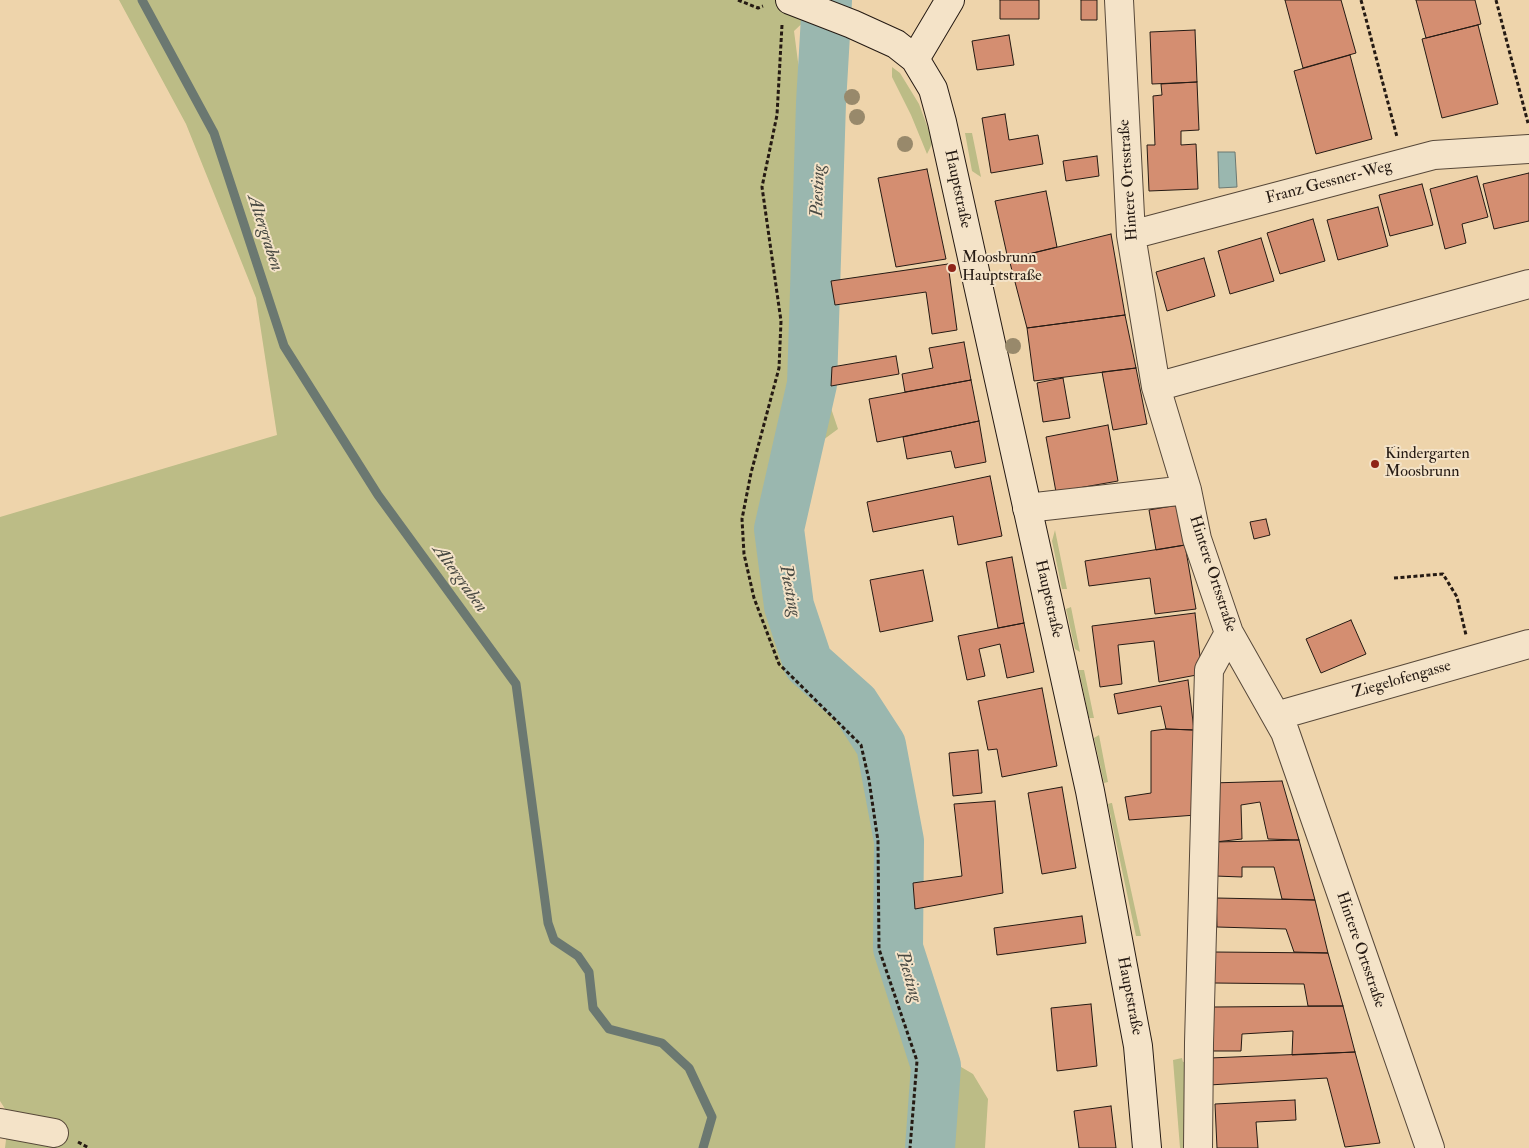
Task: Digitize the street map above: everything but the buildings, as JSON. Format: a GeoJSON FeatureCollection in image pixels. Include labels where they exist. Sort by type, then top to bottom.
{"type":"FeatureCollection","features":[{"type":"Feature","properties":{"kind":"street"},"geometry":{"type":"LineString","coordinates":[[784,7],[852,24],[896,44],[915,59],[950,0]]}},
{"type":"Feature","properties":{"kind":"street","name":"Hintere Ortsstraße"},"geometry":{"type":"LineString","coordinates":[[1119,0],[1131,235],[1156,387],[1187,490],[1197,539],[1229,633],[1285,732],[1430,1148]]}},
{"type":"Feature","properties":{"kind":"street","name":"Hauptstraße"},"geometry":{"type":"LineString","coordinates":[[915,59],[933,89],[942,122],[1090,791],[1137,1037],[1147,1148]]}},
{"type":"Feature","properties":{"kind":"street","name":"Franz Gessner-Weg"},"geometry":{"type":"LineString","coordinates":[[1131,235],[1434,155],[1529,149]]}},
{"type":"Feature","properties":{"kind":"street"},"geometry":{"type":"LineString","coordinates":[[1156,387],[1529,284]]}},
{"type":"Feature","properties":{"kind":"street"},"geometry":{"type":"LineString","coordinates":[[1027,508],[1187,490]]}},
{"type":"Feature","properties":{"kind":"street"},"geometry":{"type":"LineString","coordinates":[[1198,1148],[1209,670],[1229,633]]}},
{"type":"Feature","properties":{"kind":"street","name":"Ziegelofengasse"},"geometry":{"type":"LineString","coordinates":[[1276,716],[1529,644]]}},
{"type":"Feature","properties":{"kind":"street"},"geometry":{"type":"LineString","coordinates":[[0,1123],[54,1133]]}},
{"type":"Feature","properties":{"kind":"path"},"geometry":{"type":"LineString","coordinates":[[738,0],[758,8],[784,7],[778,115],[762,187],[781,321],[779,368],[751,473],[742,519],[744,554],[754,598],[779,664],[861,746],[869,780],[878,841],[880,949],[917,1062],[910,1148]]}},
{"type":"Feature","properties":{"kind":"path"},"geometry":{"type":"LineString","coordinates":[[1361,0],[1404,163]]}},
{"type":"Feature","properties":{"kind":"path"},"geometry":{"type":"LineString","coordinates":[[1496,0],[1529,127]]}},
{"type":"Feature","properties":{"kind":"path"},"geometry":{"type":"LineString","coordinates":[[1394,578],[1443,574],[1457,598],[1472,660]]}},
{"type":"Feature","properties":{"kind":"green space"},"geometry":{"type":"Polygon","coordinates":[[[119,0],[827,0],[794,31],[821,240],[812,352],[838,429],[789,465],[784,530],[800,561],[822,648],[857,683],[892,833],[884,937],[922,1044],[973,1074],[988,1099],[985,1148],[5,1148],[9,1115],[0,1101],[0,517],[277,435],[256,298],[186,124],[119,0]]]}},
{"type":"Feature","properties":{"kind":"green space"},"geometry":{"type":"Polygon","coordinates":[[[892,67],[900,73],[919,104],[933,142],[927,154],[911,115],[892,77],[892,67]]]}},
{"type":"Feature","properties":{"kind":"green space"},"geometry":{"type":"Polygon","coordinates":[[[965,133],[972,133],[981,177],[972,171],[965,133]]]}},
{"type":"Feature","properties":{"kind":"green space"},"geometry":{"type":"Polygon","coordinates":[[[1055,530],[1067,589],[1062,589],[1052,541],[1055,530]]]}},
{"type":"Feature","properties":{"kind":"green space"},"geometry":{"type":"Polygon","coordinates":[[[1071,607],[1080,652],[1075,649],[1066,609],[1071,607]]]}},
{"type":"Feature","properties":{"kind":"green space"},"geometry":{"type":"Polygon","coordinates":[[[1079,670],[1084,670],[1094,718],[1089,718],[1079,670]]]}},
{"type":"Feature","properties":{"kind":"green space"},"geometry":{"type":"Polygon","coordinates":[[[1099,735],[1108,782],[1104,783],[1094,738],[1099,735]]]}},
{"type":"Feature","properties":{"kind":"green space"},"geometry":{"type":"Polygon","coordinates":[[[1112,803],[1141,936],[1136,936],[1108,804],[1112,803]]]}},
{"type":"Feature","properties":{"kind":"green space"},"geometry":{"type":"Polygon","coordinates":[[[1182,1058],[1183,1062],[1190,1061],[1190,1148],[1180,1148],[1173,1060],[1182,1058]]]}},
{"type":"Feature","properties":{"kind":"water"},"geometry":{"type":"Polygon","coordinates":[[[1218,152],[1235,152],[1237,187],[1219,188],[1218,152]]]}},
{"type":"Feature","properties":{"kind":"waterway","name":"Altergraben"},"geometry":{"type":"LineString","coordinates":[[142,0],[214,133],[284,346],[378,495],[516,684],[548,923],[554,940],[578,956],[589,972],[593,1008],[609,1029],[662,1043],[689,1068],[712,1117],[703,1148]]}},
{"type":"Feature","properties":{"kind":"waterway","name":"Piesting"},"geometry":{"type":"LineString","coordinates":[[827,0],[821,103],[812,384],[779,529],[789,606],[808,663],[855,705],[881,745],[899,841],[898,948],[936,1066],[930,1148]]}},
{"type":"Feature","properties":{"kind":"place","name":"Moosbrunn Hauptstraße"},"geometry":{"type":"Point","coordinates":[952,268]}},
{"type":"Feature","properties":{"kind":"place","name":"Kindergarten Moosbrunn"},"geometry":{"type":"Point","coordinates":[1375,464]}}]}
